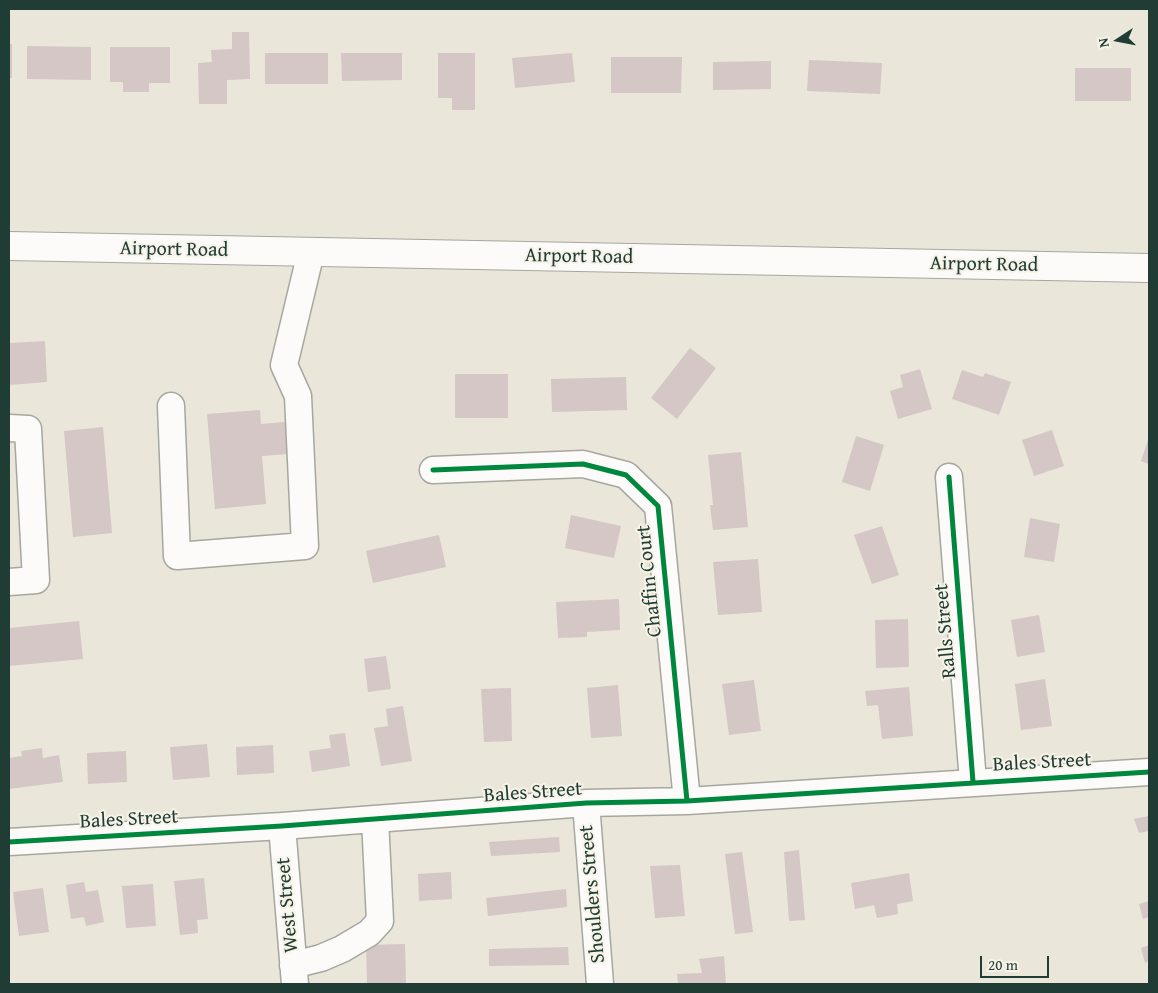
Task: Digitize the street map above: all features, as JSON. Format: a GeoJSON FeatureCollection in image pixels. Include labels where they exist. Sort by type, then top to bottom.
{"type":"FeatureCollection","features":[{"type":"Feature","properties":{"kind":"highway","name":"Airport Road"},"geometry":{"type":"LineString","coordinates":[[9,246],[1149,268]]}},
{"type":"Feature","properties":{"kind":"street"},"geometry":{"type":"LineString","coordinates":[[171,406],[177,556],[305,546],[298,396],[284,365],[312,252]]}},
{"type":"Feature","properties":{"kind":"street"},"geometry":{"type":"LineString","coordinates":[[9,428],[28,429],[36,580],[9,582]]}},
{"type":"Feature","properties":{"kind":"street","name":"Chaffin Court"},"geometry":{"type":"LineString","coordinates":[[433,470],[582,464],[626,475],[658,506],[687,801]]}},
{"type":"Feature","properties":{"kind":"street","name":"Ralls Street"},"geometry":{"type":"LineString","coordinates":[[949,477],[973,782]]}},
{"type":"Feature","properties":{"kind":"street","name":"Bales Street"},"geometry":{"type":"LineString","coordinates":[[9,842],[282,826],[586,804],[687,801],[1149,772]]}},
{"type":"Feature","properties":{"kind":"street","name":"Shoulders Street"},"geometry":{"type":"LineString","coordinates":[[586,804],[600,984]]}},
{"type":"Feature","properties":{"kind":"street"},"geometry":{"type":"LineString","coordinates":[[294,975],[321,958],[342,949],[368,934],[380,921],[374,819]]}},
{"type":"Feature","properties":{"kind":"street","name":"West Street"},"geometry":{"type":"LineString","coordinates":[[282,826],[294,975]]}},
{"type":"Feature","properties":{"kind":"building"},"geometry":{"type":"Polygon","coordinates":[[[232,32],[249,32],[250,79],[227,80],[227,104],[199,104],[198,63],[212,62],[211,50],[232,49],[232,32]]]}},
{"type":"Feature","properties":{"kind":"building"},"geometry":{"type":"Polygon","coordinates":[[[9,44],[12,44],[12,78],[9,78],[9,44]]]}},
{"type":"Feature","properties":{"kind":"building"},"geometry":{"type":"Polygon","coordinates":[[[27,46],[91,47],[91,80],[27,79],[27,46]]]}},
{"type":"Feature","properties":{"kind":"building"},"geometry":{"type":"Polygon","coordinates":[[[110,47],[170,47],[170,83],[149,83],[149,92],[123,92],[123,82],[110,82],[110,47]]]}},
{"type":"Feature","properties":{"kind":"building"},"geometry":{"type":"Polygon","coordinates":[[[265,53],[328,53],[328,84],[265,84],[265,53]]]}},
{"type":"Feature","properties":{"kind":"building"},"geometry":{"type":"Polygon","coordinates":[[[341,53],[402,53],[402,80],[342,81],[341,53]]]}},
{"type":"Feature","properties":{"kind":"building"},"geometry":{"type":"Polygon","coordinates":[[[438,53],[475,53],[475,110],[452,110],[452,98],[438,98],[438,53]]]}},
{"type":"Feature","properties":{"kind":"building"},"geometry":{"type":"Polygon","coordinates":[[[572,53],[575,82],[515,88],[512,58],[572,53]]]}},
{"type":"Feature","properties":{"kind":"building"},"geometry":{"type":"Polygon","coordinates":[[[611,57],[682,57],[681,93],[611,93],[611,57]]]}},
{"type":"Feature","properties":{"kind":"building"},"geometry":{"type":"Polygon","coordinates":[[[809,60],[882,63],[880,94],[807,91],[809,60]]]}},
{"type":"Feature","properties":{"kind":"building"},"geometry":{"type":"Polygon","coordinates":[[[771,61],[771,89],[713,90],[713,62],[771,61]]]}},
{"type":"Feature","properties":{"kind":"building"},"geometry":{"type":"Polygon","coordinates":[[[1075,68],[1131,68],[1131,101],[1075,101],[1075,68]]]}},
{"type":"Feature","properties":{"kind":"building"},"geometry":{"type":"Polygon","coordinates":[[[45,341],[47,382],[9,385],[9,343],[45,341]]]}},
{"type":"Feature","properties":{"kind":"building"},"geometry":{"type":"Polygon","coordinates":[[[690,348],[716,368],[677,419],[651,398],[690,348]]]}},
{"type":"Feature","properties":{"kind":"building"},"geometry":{"type":"Polygon","coordinates":[[[920,369],[932,409],[898,419],[890,391],[903,387],[900,375],[920,369]]]}},
{"type":"Feature","properties":{"kind":"building"},"geometry":{"type":"Polygon","coordinates":[[[962,370],[983,377],[985,373],[1011,382],[999,415],[952,399],[962,370]]]}},
{"type":"Feature","properties":{"kind":"building"},"geometry":{"type":"Polygon","coordinates":[[[455,374],[508,374],[508,418],[455,418],[455,374]]]}},
{"type":"Feature","properties":{"kind":"building"},"geometry":{"type":"Polygon","coordinates":[[[626,377],[627,410],[552,412],[551,379],[626,377]]]}},
{"type":"Feature","properties":{"kind":"building"},"geometry":{"type":"Polygon","coordinates":[[[260,410],[261,424],[285,422],[288,454],[262,456],[266,504],[215,509],[207,414],[260,410]]]}},
{"type":"Feature","properties":{"kind":"building"},"geometry":{"type":"Polygon","coordinates":[[[103,427],[112,533],[73,537],[64,431],[103,427]]]}},
{"type":"Feature","properties":{"kind":"building"},"geometry":{"type":"Polygon","coordinates":[[[1052,430],[1064,466],[1034,476],[1022,440],[1052,430]]]}},
{"type":"Feature","properties":{"kind":"building"},"geometry":{"type":"Polygon","coordinates":[[[856,436],[884,445],[870,491],[842,482],[856,436]]]}},
{"type":"Feature","properties":{"kind":"building"},"geometry":{"type":"Polygon","coordinates":[[[1149,437],[1149,464],[1141,461],[1149,437]]]}},
{"type":"Feature","properties":{"kind":"building"},"geometry":{"type":"Polygon","coordinates":[[[741,452],[748,527],[713,530],[710,505],[713,505],[708,455],[741,452]]]}},
{"type":"Feature","properties":{"kind":"building"},"geometry":{"type":"Polygon","coordinates":[[[571,515],[621,526],[614,558],[565,548],[571,515]]]}},
{"type":"Feature","properties":{"kind":"building"},"geometry":{"type":"Polygon","coordinates":[[[1030,518],[1060,524],[1054,562],[1024,557],[1030,518]]]}},
{"type":"Feature","properties":{"kind":"building"},"geometry":{"type":"Polygon","coordinates":[[[882,526],[899,575],[872,584],[854,535],[882,526]]]}},
{"type":"Feature","properties":{"kind":"building"},"geometry":{"type":"Polygon","coordinates":[[[439,535],[446,567],[373,583],[366,551],[439,535]]]}},
{"type":"Feature","properties":{"kind":"building"},"geometry":{"type":"Polygon","coordinates":[[[758,559],[762,612],[718,615],[713,562],[758,559]]]}},
{"type":"Feature","properties":{"kind":"building"},"geometry":{"type":"Polygon","coordinates":[[[619,599],[620,630],[587,632],[587,637],[558,638],[556,602],[619,599]]]}},
{"type":"Feature","properties":{"kind":"building"},"geometry":{"type":"Polygon","coordinates":[[[1039,615],[1045,652],[1017,657],[1011,620],[1039,615]]]}},
{"type":"Feature","properties":{"kind":"building"},"geometry":{"type":"Polygon","coordinates":[[[908,619],[909,667],[876,668],[875,620],[908,619]]]}},
{"type":"Feature","properties":{"kind":"building"},"geometry":{"type":"Polygon","coordinates":[[[79,621],[83,659],[9,666],[9,628],[79,621]]]}},
{"type":"Feature","properties":{"kind":"building"},"geometry":{"type":"Polygon","coordinates":[[[386,656],[391,689],[368,692],[364,659],[386,656]]]}},
{"type":"Feature","properties":{"kind":"building"},"geometry":{"type":"Polygon","coordinates":[[[1045,679],[1052,726],[1021,730],[1015,684],[1045,679]]]}},
{"type":"Feature","properties":{"kind":"building"},"geometry":{"type":"Polygon","coordinates":[[[754,680],[761,731],[729,735],[722,684],[754,680]]]}},
{"type":"Feature","properties":{"kind":"building"},"geometry":{"type":"Polygon","coordinates":[[[618,685],[622,736],[591,738],[587,688],[618,685]]]}},
{"type":"Feature","properties":{"kind":"building"},"geometry":{"type":"Polygon","coordinates":[[[909,687],[913,736],[882,739],[878,705],[867,706],[865,691],[909,687]]]}},
{"type":"Feature","properties":{"kind":"building"},"geometry":{"type":"Polygon","coordinates":[[[511,688],[512,741],[484,742],[481,689],[511,688]]]}},
{"type":"Feature","properties":{"kind":"building"},"geometry":{"type":"Polygon","coordinates":[[[403,706],[412,761],[381,766],[374,728],[388,726],[386,709],[403,706]]]}},
{"type":"Feature","properties":{"kind":"building"},"geometry":{"type":"Polygon","coordinates":[[[345,733],[350,766],[312,772],[309,751],[331,748],[329,735],[345,733]]]}},
{"type":"Feature","properties":{"kind":"building"},"geometry":{"type":"Polygon","coordinates":[[[207,744],[210,777],[173,780],[170,747],[207,744]]]}},
{"type":"Feature","properties":{"kind":"building"},"geometry":{"type":"Polygon","coordinates":[[[273,745],[274,773],[237,775],[236,747],[273,745]]]}},
{"type":"Feature","properties":{"kind":"building"},"geometry":{"type":"Polygon","coordinates":[[[42,748],[43,758],[59,755],[63,782],[9,789],[9,758],[22,756],[21,751],[42,748]]]}},
{"type":"Feature","properties":{"kind":"building"},"geometry":{"type":"Polygon","coordinates":[[[126,751],[127,782],[88,784],[87,753],[126,751]]]}},
{"type":"Feature","properties":{"kind":"building"},"geometry":{"type":"Polygon","coordinates":[[[1149,816],[1149,831],[1139,833],[1134,819],[1149,816]]]}},
{"type":"Feature","properties":{"kind":"building"},"geometry":{"type":"Polygon","coordinates":[[[559,837],[560,852],[491,856],[489,842],[559,837]]]}},
{"type":"Feature","properties":{"kind":"building"},"geometry":{"type":"Polygon","coordinates":[[[799,850],[805,920],[789,921],[784,852],[799,850]]]}},
{"type":"Feature","properties":{"kind":"building"},"geometry":{"type":"Polygon","coordinates":[[[742,852],[753,932],[735,934],[725,854],[742,852]]]}},
{"type":"Feature","properties":{"kind":"building"},"geometry":{"type":"Polygon","coordinates":[[[680,865],[685,916],[655,918],[650,866],[680,865]]]}},
{"type":"Feature","properties":{"kind":"building"},"geometry":{"type":"Polygon","coordinates":[[[451,872],[452,899],[419,901],[418,874],[451,872]]]}},
{"type":"Feature","properties":{"kind":"building"},"geometry":{"type":"Polygon","coordinates":[[[909,873],[913,901],[897,904],[898,914],[877,918],[874,905],[855,909],[851,883],[909,873]]]}},
{"type":"Feature","properties":{"kind":"building"},"geometry":{"type":"Polygon","coordinates":[[[204,878],[208,919],[197,920],[198,933],[180,935],[174,881],[204,878]]]}},
{"type":"Feature","properties":{"kind":"building"},"geometry":{"type":"Polygon","coordinates":[[[84,882],[86,892],[98,890],[104,922],[86,926],[84,917],[71,919],[66,885],[84,882]]]}},
{"type":"Feature","properties":{"kind":"building"},"geometry":{"type":"Polygon","coordinates":[[[153,884],[156,926],[126,928],[122,886],[153,884]]]}},
{"type":"Feature","properties":{"kind":"building"},"geometry":{"type":"Polygon","coordinates":[[[43,888],[49,932],[19,936],[13,892],[43,888]]]}},
{"type":"Feature","properties":{"kind":"building"},"geometry":{"type":"Polygon","coordinates":[[[566,889],[567,907],[488,916],[486,898],[566,889]]]}},
{"type":"Feature","properties":{"kind":"building"},"geometry":{"type":"Polygon","coordinates":[[[1149,901],[1149,917],[1143,919],[1139,904],[1149,901]]]}},
{"type":"Feature","properties":{"kind":"building"},"geometry":{"type":"Polygon","coordinates":[[[405,944],[406,984],[367,984],[366,945],[405,944]]]}},
{"type":"Feature","properties":{"kind":"building"},"geometry":{"type":"Polygon","coordinates":[[[1149,945],[1149,961],[1145,963],[1141,948],[1149,945]]]}},
{"type":"Feature","properties":{"kind":"building"},"geometry":{"type":"Polygon","coordinates":[[[568,947],[569,965],[489,966],[489,949],[568,947]]]}},
{"type":"Feature","properties":{"kind":"building"},"geometry":{"type":"Polygon","coordinates":[[[724,956],[726,984],[678,984],[677,974],[702,973],[699,959],[724,956]]]}},
{"type":"Feature","properties":{"kind":"cycle path"},"geometry":{"type":"LineString","coordinates":[[433,470],[583,464],[626,475],[658,506],[687,801]]}},
{"type":"Feature","properties":{"kind":"cycle path"},"geometry":{"type":"LineString","coordinates":[[949,477],[973,782]]}},
{"type":"Feature","properties":{"kind":"cycle path"},"geometry":{"type":"LineString","coordinates":[[9,842],[282,826],[586,803],[687,801],[1149,772]]}}]}
